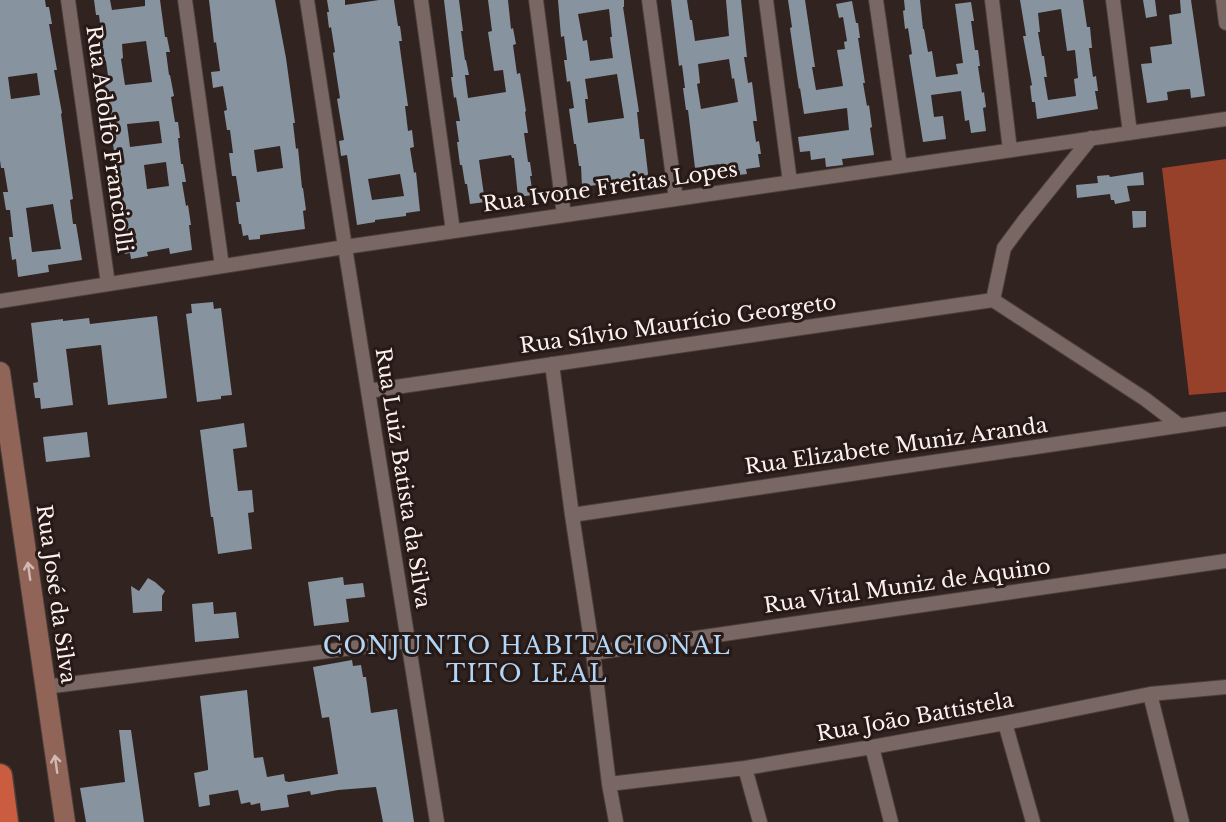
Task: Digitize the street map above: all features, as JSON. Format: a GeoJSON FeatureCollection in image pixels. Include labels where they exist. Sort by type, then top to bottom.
{"type":"FeatureCollection","features":[{"type":"Feature","properties":{"kind":"highway"},"geometry":{"type":"LineString","coordinates":[[0,776],[6,822]]}},
{"type":"Feature","properties":{"kind":"street","name":"Rua Adolfo Franciolli"},"geometry":{"type":"LineString","coordinates":[[69,0],[108,284]]}},
{"type":"Feature","properties":{"kind":"street"},"geometry":{"type":"LineString","coordinates":[[185,0],[222,266]]}},
{"type":"Feature","properties":{"kind":"street","name":"Rua Luiz Batista da Silva"},"geometry":{"type":"LineString","coordinates":[[307,0],[437,822]]}},
{"type":"Feature","properties":{"kind":"street"},"geometry":{"type":"LineString","coordinates":[[421,0],[453,231]]}},
{"type":"Feature","properties":{"kind":"street"},"geometry":{"type":"LineString","coordinates":[[536,0],[564,215]]}},
{"type":"Feature","properties":{"kind":"street"},"geometry":{"type":"LineString","coordinates":[[649,0],[676,198]]}},
{"type":"Feature","properties":{"kind":"street"},"geometry":{"type":"LineString","coordinates":[[766,0],[790,182]]}},
{"type":"Feature","properties":{"kind":"street"},"geometry":{"type":"LineString","coordinates":[[876,0],[900,166]]}},
{"type":"Feature","properties":{"kind":"street"},"geometry":{"type":"LineString","coordinates":[[992,0],[1010,150]]}},
{"type":"Feature","properties":{"kind":"street"},"geometry":{"type":"LineString","coordinates":[[1113,0],[1130,133]]}},
{"type":"Feature","properties":{"kind":"street"},"geometry":{"type":"LineString","coordinates":[[1223,0],[1226,23]]}},
{"type":"Feature","properties":{"kind":"street","name":"Rua Ivone Freitas Lopes"},"geometry":{"type":"LineString","coordinates":[[0,301],[345,247],[1226,119]]}},
{"type":"Feature","properties":{"kind":"street"},"geometry":{"type":"LineString","coordinates":[[1091,138],[1004,248],[993,300],[1144,399],[1179,425]]}},
{"type":"Feature","properties":{"kind":"street","name":"Rua Sílvio Maurício Georgeto"},"geometry":{"type":"LineString","coordinates":[[368,391],[993,300]]}},
{"type":"Feature","properties":{"kind":"street"},"geometry":{"type":"LineString","coordinates":[[552,364],[616,822]]}},
{"type":"Feature","properties":{"kind":"street","name":"Rua José da Silva"},"geometry":{"type":"LineString","coordinates":[[0,372],[65,822]]}},
{"type":"Feature","properties":{"kind":"street","name":"Rua Elizabete Muniz Aranda"},"geometry":{"type":"LineString","coordinates":[[572,515],[1226,419]]}},
{"type":"Feature","properties":{"kind":"street","name":"Rua Vital Muniz de Aquino"},"geometry":{"type":"LineString","coordinates":[[593,653],[1226,561]]}},
{"type":"Feature","properties":{"kind":"street"},"geometry":{"type":"LineString","coordinates":[[45,687],[408,641]]}},
{"type":"Feature","properties":{"kind":"street","name":"Rua João Battistela"},"geometry":{"type":"LineString","coordinates":[[609,784],[745,768],[1005,723],[1150,694],[1226,687]]}},
{"type":"Feature","properties":{"kind":"street"},"geometry":{"type":"LineString","coordinates":[[1150,694],[1182,822]]}},
{"type":"Feature","properties":{"kind":"street"},"geometry":{"type":"LineString","coordinates":[[1005,723],[1033,822]]}},
{"type":"Feature","properties":{"kind":"street"},"geometry":{"type":"LineString","coordinates":[[872,747],[891,822]]}},
{"type":"Feature","properties":{"kind":"street"},"geometry":{"type":"LineString","coordinates":[[745,768],[760,822]]}},
{"type":"Feature","properties":{"kind":"shaded area"},"geometry":{"type":"Polygon","coordinates":[[[1226,159],[1226,392],[1189,395],[1162,168],[1226,159]]]}},
{"type":"Feature","properties":{"kind":"building"},"geometry":{"type":"Polygon","coordinates":[[[0,0],[45,0],[46,7],[49,7],[52,24],[49,24],[73,199],[70,200],[73,224],[76,224],[82,260],[48,265],[49,272],[18,277],[16,259],[12,260],[9,237],[13,237],[10,210],[6,210],[3,192],[8,192],[4,168],[1,168],[0,0]],[[37,73],[8,77],[11,99],[40,95],[37,73]],[[53,204],[26,208],[32,252],[61,249],[53,204]]]}},
{"type":"Feature","properties":{"kind":"building"},"geometry":{"type":"Polygon","coordinates":[[[94,0],[110,0],[112,10],[145,6],[145,0],[160,0],[165,37],[167,37],[170,52],[166,52],[174,96],[171,97],[175,122],[178,122],[181,164],[183,164],[186,182],[182,182],[191,225],[189,225],[192,250],[170,254],[169,248],[147,252],[148,256],[131,259],[130,253],[125,254],[122,215],[125,215],[121,192],[118,192],[111,131],[114,130],[105,84],[109,83],[106,61],[102,61],[99,15],[96,15],[94,0]],[[146,41],[122,44],[123,58],[121,59],[125,85],[152,82],[146,41]],[[159,121],[127,124],[130,147],[162,143],[159,121]],[[166,162],[144,165],[147,189],[169,186],[166,162]]]}},
{"type":"Feature","properties":{"kind":"building"},"geometry":{"type":"Polygon","coordinates":[[[209,0],[275,0],[295,123],[293,123],[296,149],[298,148],[306,210],[303,211],[305,229],[260,235],[260,239],[249,240],[248,235],[243,236],[236,202],[240,202],[236,176],[232,176],[229,153],[233,153],[230,130],[227,130],[224,111],[227,110],[223,86],[213,88],[211,72],[220,71],[216,42],[214,43],[209,0]],[[280,146],[254,150],[257,172],[283,168],[280,146]]]}},
{"type":"Feature","properties":{"kind":"building"},"geometry":{"type":"Polygon","coordinates":[[[327,0],[345,0],[345,5],[394,0],[402,41],[399,41],[408,106],[405,106],[408,131],[412,130],[414,147],[410,148],[414,173],[416,172],[420,211],[406,213],[406,216],[357,225],[347,155],[341,156],[339,141],[344,140],[337,99],[340,98],[331,27],[329,28],[327,12],[329,12],[327,0]],[[400,174],[368,179],[372,200],[404,196],[400,174]]]}},
{"type":"Feature","properties":{"kind":"building"},"geometry":{"type":"Polygon","coordinates":[[[444,0],[459,0],[463,31],[461,31],[469,75],[465,75],[468,98],[506,92],[503,70],[494,71],[488,32],[492,31],[488,0],[508,0],[511,29],[513,28],[516,44],[513,45],[517,74],[520,73],[526,111],[528,133],[524,133],[533,195],[518,197],[514,158],[511,155],[479,160],[485,202],[470,204],[457,142],[459,142],[456,121],[460,121],[451,77],[453,77],[444,0]]]}},
{"type":"Feature","properties":{"kind":"building"},"geometry":{"type":"Polygon","coordinates":[[[558,0],[624,0],[623,7],[639,112],[637,112],[640,139],[644,139],[649,182],[605,189],[604,184],[582,187],[581,166],[579,166],[576,144],[574,144],[569,109],[574,108],[570,81],[567,82],[564,36],[561,37],[558,0]],[[609,9],[578,14],[583,41],[587,40],[590,61],[613,58],[609,9]],[[617,74],[585,79],[588,123],[624,118],[617,74]]]}},
{"type":"Feature","properties":{"kind":"building"},"geometry":{"type":"Polygon","coordinates":[[[671,0],[687,0],[695,41],[729,36],[726,0],[741,0],[747,57],[744,57],[748,83],[752,82],[757,121],[753,121],[756,142],[759,141],[761,154],[758,154],[760,167],[746,169],[747,174],[721,177],[719,164],[695,168],[683,88],[685,88],[682,65],[679,66],[671,0]],[[729,59],[698,64],[700,83],[697,84],[701,109],[738,102],[734,78],[732,79],[729,59]]]}},
{"type":"Feature","properties":{"kind":"building"},"geometry":{"type":"Polygon","coordinates":[[[788,0],[805,0],[816,90],[843,86],[837,50],[845,49],[844,42],[847,41],[843,17],[839,18],[836,4],[852,1],[856,23],[858,23],[865,83],[863,83],[867,106],[869,105],[874,155],[842,159],[843,165],[826,167],[825,158],[811,160],[810,151],[800,152],[798,137],[849,130],[847,108],[804,114],[790,28],[792,27],[788,0]]]}},
{"type":"Feature","properties":{"kind":"building"},"geometry":{"type":"Polygon","coordinates":[[[904,0],[920,0],[923,29],[928,52],[932,51],[936,77],[958,74],[956,64],[963,63],[955,4],[971,2],[975,50],[978,50],[980,66],[978,66],[986,107],[983,108],[986,131],[971,133],[969,120],[965,121],[961,91],[931,95],[934,117],[943,116],[946,139],[923,142],[909,55],[912,54],[908,28],[905,29],[904,0]]]}},
{"type":"Feature","properties":{"kind":"building"},"geometry":{"type":"Polygon","coordinates":[[[1020,0],[1083,0],[1087,27],[1090,27],[1092,48],[1089,48],[1093,77],[1096,76],[1098,91],[1095,91],[1098,109],[1037,119],[1035,102],[1032,102],[1030,86],[1032,85],[1023,36],[1026,36],[1020,0]],[[1061,9],[1038,13],[1040,32],[1038,32],[1042,56],[1044,56],[1047,77],[1044,77],[1048,100],[1076,96],[1074,79],[1078,78],[1075,50],[1067,51],[1061,9]]]}},
{"type":"Feature","properties":{"kind":"building"},"geometry":{"type":"Polygon","coordinates":[[[1143,0],[1155,0],[1157,16],[1146,18],[1143,0]]]}},
{"type":"Feature","properties":{"kind":"building"},"geometry":{"type":"Polygon","coordinates":[[[1180,0],[1191,0],[1205,96],[1191,98],[1190,89],[1178,90],[1167,92],[1168,100],[1147,103],[1141,64],[1152,63],[1150,47],[1172,44],[1169,15],[1181,13],[1180,0]]]}},
{"type":"Feature","properties":{"kind":"building"},"geometry":{"type":"Polygon","coordinates":[[[1143,172],[1144,185],[1127,186],[1130,201],[1115,204],[1110,194],[1077,198],[1076,185],[1098,183],[1097,176],[1109,175],[1110,177],[1143,172]]]}},
{"type":"Feature","properties":{"kind":"building"},"geometry":{"type":"Polygon","coordinates":[[[1132,211],[1146,211],[1146,227],[1133,228],[1132,211]]]}},
{"type":"Feature","properties":{"kind":"building"},"geometry":{"type":"Polygon","coordinates":[[[213,302],[214,309],[221,308],[232,395],[197,402],[186,314],[192,313],[191,304],[213,302]]]}},
{"type":"Feature","properties":{"kind":"building"},"geometry":{"type":"Polygon","coordinates":[[[157,316],[167,398],[108,405],[101,345],[66,349],[73,405],[41,409],[40,398],[35,398],[33,383],[38,382],[31,323],[89,318],[90,324],[157,316]]]}},
{"type":"Feature","properties":{"kind":"building"},"geometry":{"type":"Polygon","coordinates":[[[244,423],[247,447],[233,449],[238,491],[252,490],[254,512],[248,513],[252,549],[218,554],[200,430],[244,423]]]}},
{"type":"Feature","properties":{"kind":"building"},"geometry":{"type":"Polygon","coordinates":[[[87,432],[90,457],[46,462],[43,437],[87,432]]]}},
{"type":"Feature","properties":{"kind":"building"},"geometry":{"type":"Polygon","coordinates":[[[343,577],[344,585],[363,583],[365,597],[346,599],[349,622],[314,626],[308,582],[343,577]]]}},
{"type":"Feature","properties":{"kind":"building"},"geometry":{"type":"Polygon","coordinates":[[[148,578],[165,591],[162,596],[162,611],[133,613],[131,586],[139,591],[148,578]]]}},
{"type":"Feature","properties":{"kind":"building"},"geometry":{"type":"Polygon","coordinates":[[[213,602],[214,614],[236,612],[239,638],[195,642],[192,604],[213,602]]]}},
{"type":"Feature","properties":{"kind":"building"},"geometry":{"type":"Polygon","coordinates":[[[352,660],[353,666],[361,665],[363,677],[366,677],[371,713],[397,709],[414,822],[383,822],[376,787],[311,795],[310,791],[287,795],[289,807],[261,811],[260,803],[241,804],[238,790],[209,795],[210,805],[199,807],[194,773],[208,770],[200,696],[247,690],[254,758],[263,757],[267,777],[284,774],[285,781],[289,782],[338,774],[329,717],[322,718],[313,667],[352,660]]]}},
{"type":"Feature","properties":{"kind":"building"},"geometry":{"type":"Polygon","coordinates":[[[119,730],[131,730],[144,822],[86,822],[80,788],[125,782],[119,730]]]}},
{"type":"Feature","properties":{"kind":"district","name":"CONJUNTO HABITACIONAL TITO LEAL"},"geometry":{"type":"Point","coordinates":[527,660]}}]}
